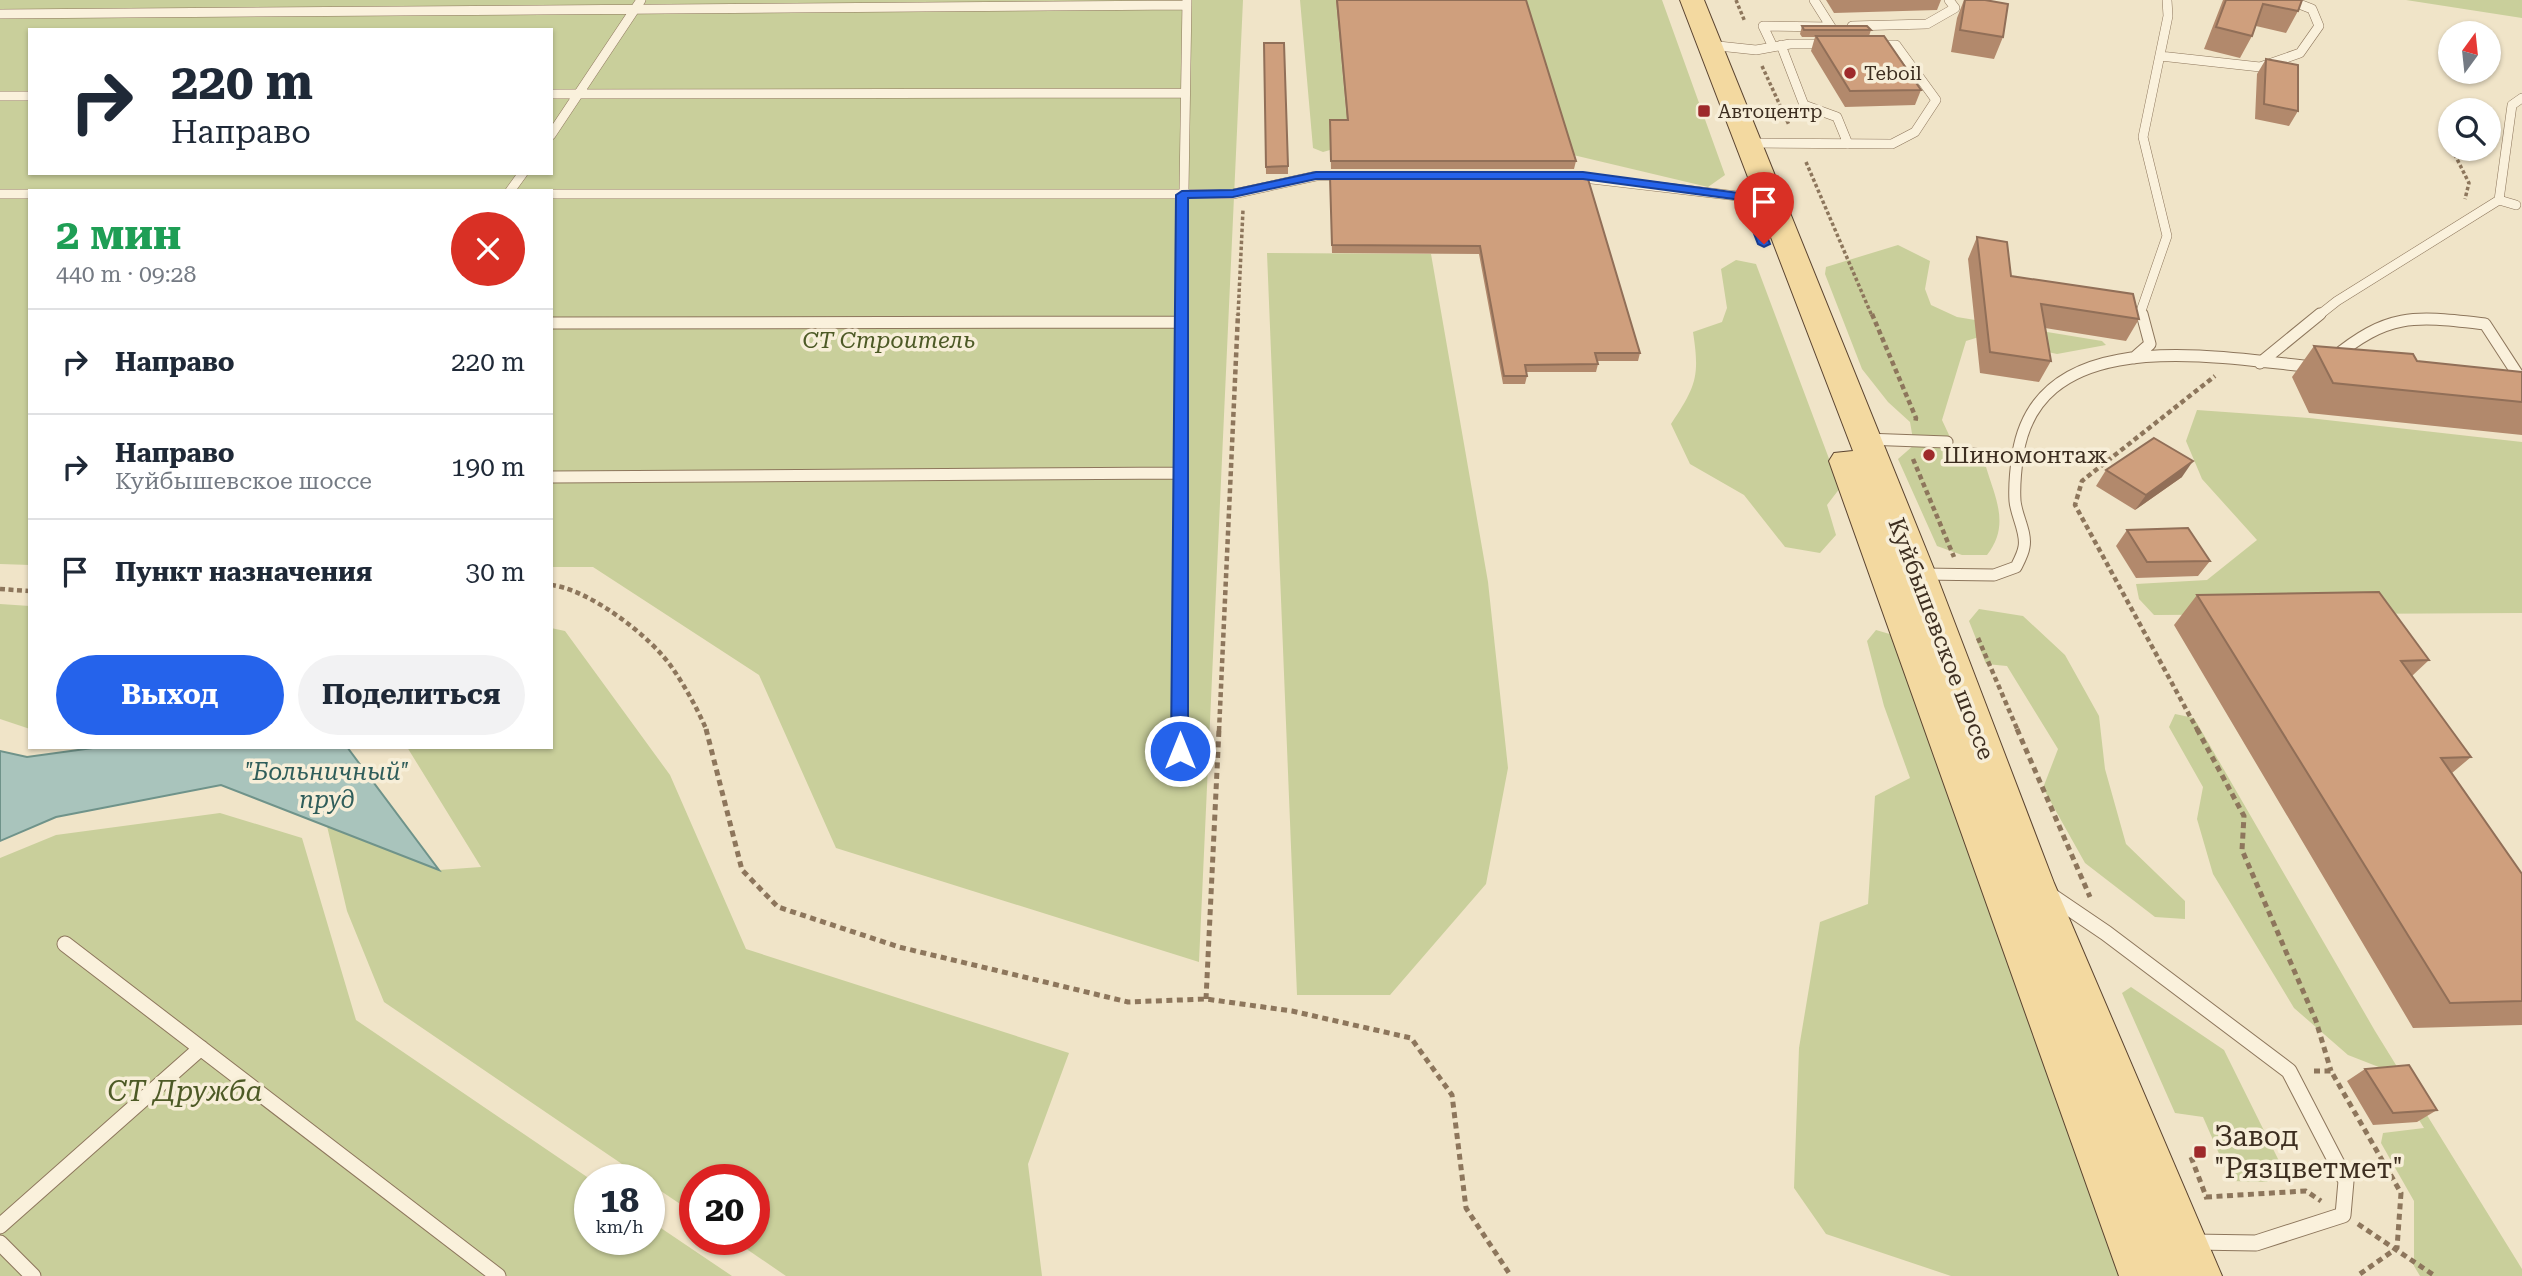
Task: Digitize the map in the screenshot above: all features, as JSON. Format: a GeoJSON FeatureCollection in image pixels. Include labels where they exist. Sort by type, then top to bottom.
{"type":"FeatureCollection","features":[{"type":"Feature","properties":{"kind":"main road","name":"Куйбышевское шоссе"},"geometry":{"type":"LineString","coordinates":[[1672,0],[1746,197],[2163,1258]]}},
{"type":"Feature","properties":{"kind":"main road","name":"Куйбышевское шоссе"},"geometry":{"type":"LineString","coordinates":[[1692,0],[1918,574],[2032,883],[2163,1258]]}},
{"type":"Feature","properties":{"kind":"lane"},"geometry":{"type":"LineString","coordinates":[[553,132],[581,94],[641,0]]}},
{"type":"Feature","properties":{"kind":"lane"},"geometry":{"type":"LineString","coordinates":[[1814,0],[1831,27]]}},
{"type":"Feature","properties":{"kind":"lane"},"geometry":{"type":"LineString","coordinates":[[1848,144],[1836,117],[1804,105],[1777,46],[1763,26],[1927,24],[1955,8],[1949,0]]}},
{"type":"Feature","properties":{"kind":"lane"},"geometry":{"type":"LineString","coordinates":[[2134,358],[2150,344],[2141,311],[2167,236],[2143,137],[2168,16],[2167,0]]}},
{"type":"Feature","properties":{"kind":"lane"},"geometry":{"type":"LineString","coordinates":[[2160,56],[2260,67],[2300,53],[2319,26],[2312,9],[2289,0]]}},
{"type":"Feature","properties":{"kind":"lane"},"geometry":{"type":"LineString","coordinates":[[0,14],[1187,2],[1182,195],[1180,751]]}},
{"type":"Feature","properties":{"kind":"lane"},"geometry":{"type":"LineString","coordinates":[[1709,45],[1756,50],[1777,46],[1844,45]]}},
{"type":"Feature","properties":{"kind":"lane"},"geometry":{"type":"LineString","coordinates":[[1750,143],[1892,144],[1915,132],[1936,100],[1896,45],[1857,45]]}},
{"type":"Feature","properties":{"kind":"lane"},"geometry":{"type":"LineString","coordinates":[[553,94],[1185,93]]}},
{"type":"Feature","properties":{"kind":"lane"},"geometry":{"type":"LineString","coordinates":[[0,96],[28,96]]}},
{"type":"Feature","properties":{"kind":"lane"},"geometry":{"type":"LineString","coordinates":[[2499,200],[2512,105],[2522,97]]}},
{"type":"Feature","properties":{"kind":"lane"},"geometry":{"type":"LineString","coordinates":[[553,194],[1182,195],[1244,191],[1316,176],[1358,176]]}},
{"type":"Feature","properties":{"kind":"lane"},"geometry":{"type":"LineString","coordinates":[[1555,176],[1583,176],[1746,197]]}},
{"type":"Feature","properties":{"kind":"lane"},"geometry":{"type":"LineString","coordinates":[[0,194],[28,194]]}},
{"type":"Feature","properties":{"kind":"lane"},"geometry":{"type":"LineString","coordinates":[[2260,363],[2337,301],[2499,200],[2516,205]]}},
{"type":"Feature","properties":{"kind":"lane"},"geometry":{"type":"LineString","coordinates":[[2321,368],[2361,333],[2383,322],[2415,318],[2437,319],[2485,324],[2522,381]]}},
{"type":"Feature","properties":{"kind":"lane"},"geometry":{"type":"LineString","coordinates":[[553,323],[1182,322]]}},
{"type":"Feature","properties":{"kind":"lane"},"geometry":{"type":"LineString","coordinates":[[1918,574],[1994,575],[2016,567],[2025,546],[2015,500],[2017,461],[2029,418],[2054,385],[2087,366],[2134,358],[2180,356],[2334,369]]}},
{"type":"Feature","properties":{"kind":"lane"},"geometry":{"type":"LineString","coordinates":[[2509,387],[2522,389]]}},
{"type":"Feature","properties":{"kind":"lane"},"geometry":{"type":"LineString","coordinates":[[1864,439],[1947,442]]}},
{"type":"Feature","properties":{"kind":"lane"},"geometry":{"type":"LineString","coordinates":[[553,477],[1181,473]]}},
{"type":"Feature","properties":{"kind":"lane"},"geometry":{"type":"LineString","coordinates":[[2032,883],[2106,933],[2289,1071],[2346,1181],[2343,1215],[2256,1242],[2163,1258]]}},
{"type":"Feature","properties":{"kind":"lane"},"geometry":{"type":"LineString","coordinates":[[65,944],[498,1276]]}},
{"type":"Feature","properties":{"kind":"lane"},"geometry":{"type":"LineString","coordinates":[[0,1226],[201,1048]]}},
{"type":"Feature","properties":{"kind":"lane"},"geometry":{"type":"LineString","coordinates":[[0,1244],[33,1276]]}},
{"type":"Feature","properties":{"kind":"path"},"geometry":{"type":"LineString","coordinates":[[1779,106],[1798,144],[1916,418],[1908,446],[1961,574]]}},
{"type":"Feature","properties":{"kind":"path"},"geometry":{"type":"LineString","coordinates":[[1206,999],[1244,191]]}},
{"type":"Feature","properties":{"kind":"path"},"geometry":{"type":"LineString","coordinates":[[2235,361],[2082,481],[2075,505],[2244,816],[2242,850],[2316,1021],[2331,1071],[2401,1193],[2397,1248]]}},
{"type":"Feature","properties":{"kind":"path"},"geometry":{"type":"LineString","coordinates":[[1947,442],[2017,461]]}},
{"type":"Feature","properties":{"kind":"path"},"geometry":{"type":"LineString","coordinates":[[553,585],[570,587],[631,626],[672,667],[706,729],[741,870],[778,908],[899,947],[1128,1002],[1206,999],[1292,1011],[1411,1038],[1451,1096],[1466,1208],[1511,1276]]}},
{"type":"Feature","properties":{"kind":"path"},"geometry":{"type":"LineString","coordinates":[[0,589],[28,591]]}},
{"type":"Feature","properties":{"kind":"path"},"geometry":{"type":"LineString","coordinates":[[1973,626],[2106,933]]}},
{"type":"Feature","properties":{"kind":"path"},"geometry":{"type":"LineString","coordinates":[[2289,1071],[2331,1071]]}},
{"type":"Feature","properties":{"kind":"path"},"geometry":{"type":"LineString","coordinates":[[2357,1276],[2397,1248]]}},
{"type":"Feature","properties":{"kind":"path"},"geometry":{"type":"LineString","coordinates":[[2397,1248],[2435,1276]]}},
{"type":"Feature","properties":{"kind":"green space","name":"СТ Строитель"},"geometry":{"type":"Polygon","coordinates":[[[0,0],[1243,0],[1199,962],[836,848],[759,675],[593,567],[553,567],[553,189],[28,189],[28,565],[0,564],[0,0]]]}},
{"type":"Feature","properties":{"kind":"green space"},"geometry":{"type":"Polygon","coordinates":[[[1300,0],[1336,0],[1346,110],[1350,118],[1330,138],[1330,150],[1323,152],[1313,148],[1300,0]]]}},
{"type":"Feature","properties":{"kind":"green space"},"geometry":{"type":"Polygon","coordinates":[[[1523,0],[1662,0],[1725,175],[1708,187],[1569,154],[1523,0]]]}},
{"type":"Feature","properties":{"kind":"green space"},"geometry":{"type":"Polygon","coordinates":[[[2406,0],[2522,0],[2522,18],[2406,0]]]}},
{"type":"Feature","properties":{"kind":"green space"},"geometry":{"type":"Polygon","coordinates":[[[1898,245],[1930,261],[1925,289],[1931,305],[1957,317],[2102,341],[2106,345],[2057,354],[1979,337],[1966,341],[1942,420],[1956,450],[1986,467],[1999,512],[1998,533],[1987,555],[1962,555],[1937,546],[1898,459],[1914,445],[1910,422],[1888,402],[1862,369],[1825,274],[1826,267],[1898,245]]]}},
{"type":"Feature","properties":{"kind":"green space"},"geometry":{"type":"Polygon","coordinates":[[[1267,253],[1431,254],[1488,582],[1508,768],[1486,884],[1390,995],[1297,995],[1267,253]]]}},
{"type":"Feature","properties":{"kind":"green space"},"geometry":{"type":"Polygon","coordinates":[[[1736,260],[1756,264],[1840,488],[1827,505],[1836,535],[1820,553],[1785,547],[1744,495],[1690,464],[1671,424],[1694,381],[1696,360],[1693,332],[1722,322],[1727,308],[1721,269],[1736,260]]]}},
{"type":"Feature","properties":{"kind":"green space"},"geometry":{"type":"Polygon","coordinates":[[[2197,410],[2309,418],[2522,442],[2522,613],[2154,615],[2139,599],[2136,584],[2207,580],[2257,540],[2202,479],[2186,441],[2197,410]]]}},
{"type":"Feature","properties":{"kind":"green space"},"geometry":{"type":"Polygon","coordinates":[[[0,604],[28,606],[28,728],[0,719],[0,604]]]}},
{"type":"Feature","properties":{"kind":"green space"},"geometry":{"type":"Polygon","coordinates":[[[1979,609],[2023,616],[2065,655],[2099,716],[2105,769],[2126,844],[2185,901],[2185,919],[2155,917],[2085,863],[2043,788],[2058,749],[2007,666],[1986,664],[1969,621],[1979,609]]]}},
{"type":"Feature","properties":{"kind":"green space"},"geometry":{"type":"Polygon","coordinates":[[[553,628],[565,631],[670,775],[746,949],[1069,1053],[1028,1164],[1042,1276],[786,1276],[755,1255],[770,1255],[770,1164],[679,1164],[679,1203],[665,1194],[665,1164],[622,1164],[384,1002],[347,911],[327,826],[439,870],[481,867],[408,749],[553,749],[553,628]]]}},
{"type":"Feature","properties":{"kind":"green space"},"geometry":{"type":"Polygon","coordinates":[[[1876,630],[1893,635],[2125,1276],[1951,1276],[1826,1234],[1794,1188],[1799,1048],[1820,922],[1868,904],[1875,796],[1910,778],[1884,706],[1867,641],[1876,630]]]}},
{"type":"Feature","properties":{"kind":"green space"},"geometry":{"type":"Polygon","coordinates":[[[2175,714],[2194,718],[2375,1031],[2522,1269],[2522,1276],[2420,1276],[2414,1266],[2414,1201],[2381,1143],[2383,1133],[2424,1128],[2389,1071],[2348,1055],[2294,1008],[2213,874],[2197,819],[2203,787],[2169,727],[2175,714]]]}},
{"type":"Feature","properties":{"kind":"green space","name":"СТ Дружба"},"geometry":{"type":"Polygon","coordinates":[[[220,813],[302,838],[356,1020],[574,1168],[574,1255],[665,1255],[665,1231],[679,1240],[679,1255],[701,1255],[732,1276],[0,1276],[0,858],[56,835],[220,813]]]}},
{"type":"Feature","properties":{"kind":"green space"},"geometry":{"type":"Polygon","coordinates":[[[2131,987],[2224,1050],[2281,1165],[2267,1182],[2231,1181],[2203,1117],[2175,1113],[2122,993],[2131,987]]]}},
{"type":"Feature","properties":{"kind":"water","name":"\"Больничный\" пруд"},"geometry":{"type":"Polygon","coordinates":[[[85,749],[348,749],[439,870],[221,785],[56,817],[0,841],[0,751],[27,757],[85,749]]]}},
{"type":"Feature","properties":{"kind":"building"},"geometry":{"type":"Polygon","coordinates":[[[1337,0],[1526,0],[1576,161],[1331,161],[1330,120],[1348,120],[1337,0]]]}},
{"type":"Feature","properties":{"kind":"building"},"geometry":{"type":"Polygon","coordinates":[[[1965,0],[2008,4],[2003,37],[1960,30],[1965,0]]]}},
{"type":"Feature","properties":{"kind":"building"},"geometry":{"type":"Polygon","coordinates":[[[2226,0],[2302,0],[2298,11],[2263,4],[2252,36],[2216,27],[2226,0]]]}},
{"type":"Feature","properties":{"kind":"building"},"geometry":{"type":"Polygon","coordinates":[[[1802,26],[1867,26],[1871,30],[1804,30],[1802,26]]]}},
{"type":"Feature","properties":{"kind":"building"},"geometry":{"type":"Polygon","coordinates":[[[1816,36],[1884,36],[1921,90],[1850,91],[1816,36]]]}},
{"type":"Feature","properties":{"kind":"building"},"geometry":{"type":"Polygon","coordinates":[[[1264,43],[1284,43],[1288,166],[1266,167],[1264,43]]]}},
{"type":"Feature","properties":{"kind":"building"},"geometry":{"type":"Polygon","coordinates":[[[2266,59],[2298,65],[2298,111],[2264,104],[2266,59]]]}},
{"type":"Feature","properties":{"kind":"building"},"geometry":{"type":"Polygon","coordinates":[[[1332,175],[1581,175],[1582,179],[1588,179],[1640,353],[1595,353],[1598,364],[1525,365],[1527,376],[1504,376],[1480,246],[1332,245],[1332,175]]]}},
{"type":"Feature","properties":{"kind":"building"},"geometry":{"type":"Polygon","coordinates":[[[1977,237],[2007,242],[2011,276],[2133,294],[2139,319],[2041,304],[2051,361],[1990,352],[1977,237]]]}},
{"type":"Feature","properties":{"kind":"building"},"geometry":{"type":"Polygon","coordinates":[[[2314,346],[2413,354],[2417,361],[2522,372],[2522,402],[2333,383],[2314,346]]]}},
{"type":"Feature","properties":{"kind":"building"},"geometry":{"type":"Polygon","coordinates":[[[2154,438],[2193,461],[2146,495],[2106,470],[2154,438]]]}},
{"type":"Feature","properties":{"kind":"building"},"geometry":{"type":"Polygon","coordinates":[[[2188,528],[2210,561],[2147,562],[2127,530],[2188,528]]]}},
{"type":"Feature","properties":{"kind":"building"},"geometry":{"type":"Polygon","coordinates":[[[2379,592],[2429,660],[2401,661],[2471,757],[2441,758],[2522,874],[2522,1001],[2450,1003],[2197,595],[2379,592]]]}},
{"type":"Feature","properties":{"kind":"building"},"geometry":{"type":"Polygon","coordinates":[[[2409,1065],[2437,1110],[2393,1113],[2365,1069],[2409,1065]]]}},
{"type":"Feature","properties":{"kind":"place","name":"Teboil"},"geometry":{"type":"Point","coordinates":[1850,73]}},
{"type":"Feature","properties":{"kind":"place","name":"Автоцентр"},"geometry":{"type":"Point","coordinates":[1704,111]}},
{"type":"Feature","properties":{"kind":"place","name":"Шиномонтаж"},"geometry":{"type":"Point","coordinates":[1929,455]}},
{"type":"Feature","properties":{"kind":"place","name":"Завод \"Рязцветмет\""},"geometry":{"type":"Point","coordinates":[2200,1152]}},
{"type":"Feature","properties":{"kind":"route"},"geometry":{"type":"LineString","coordinates":[[1180,751],[1182,195],[1233,194],[1316,176],[1583,176],[1746,197],[1764,244]]}}]}
